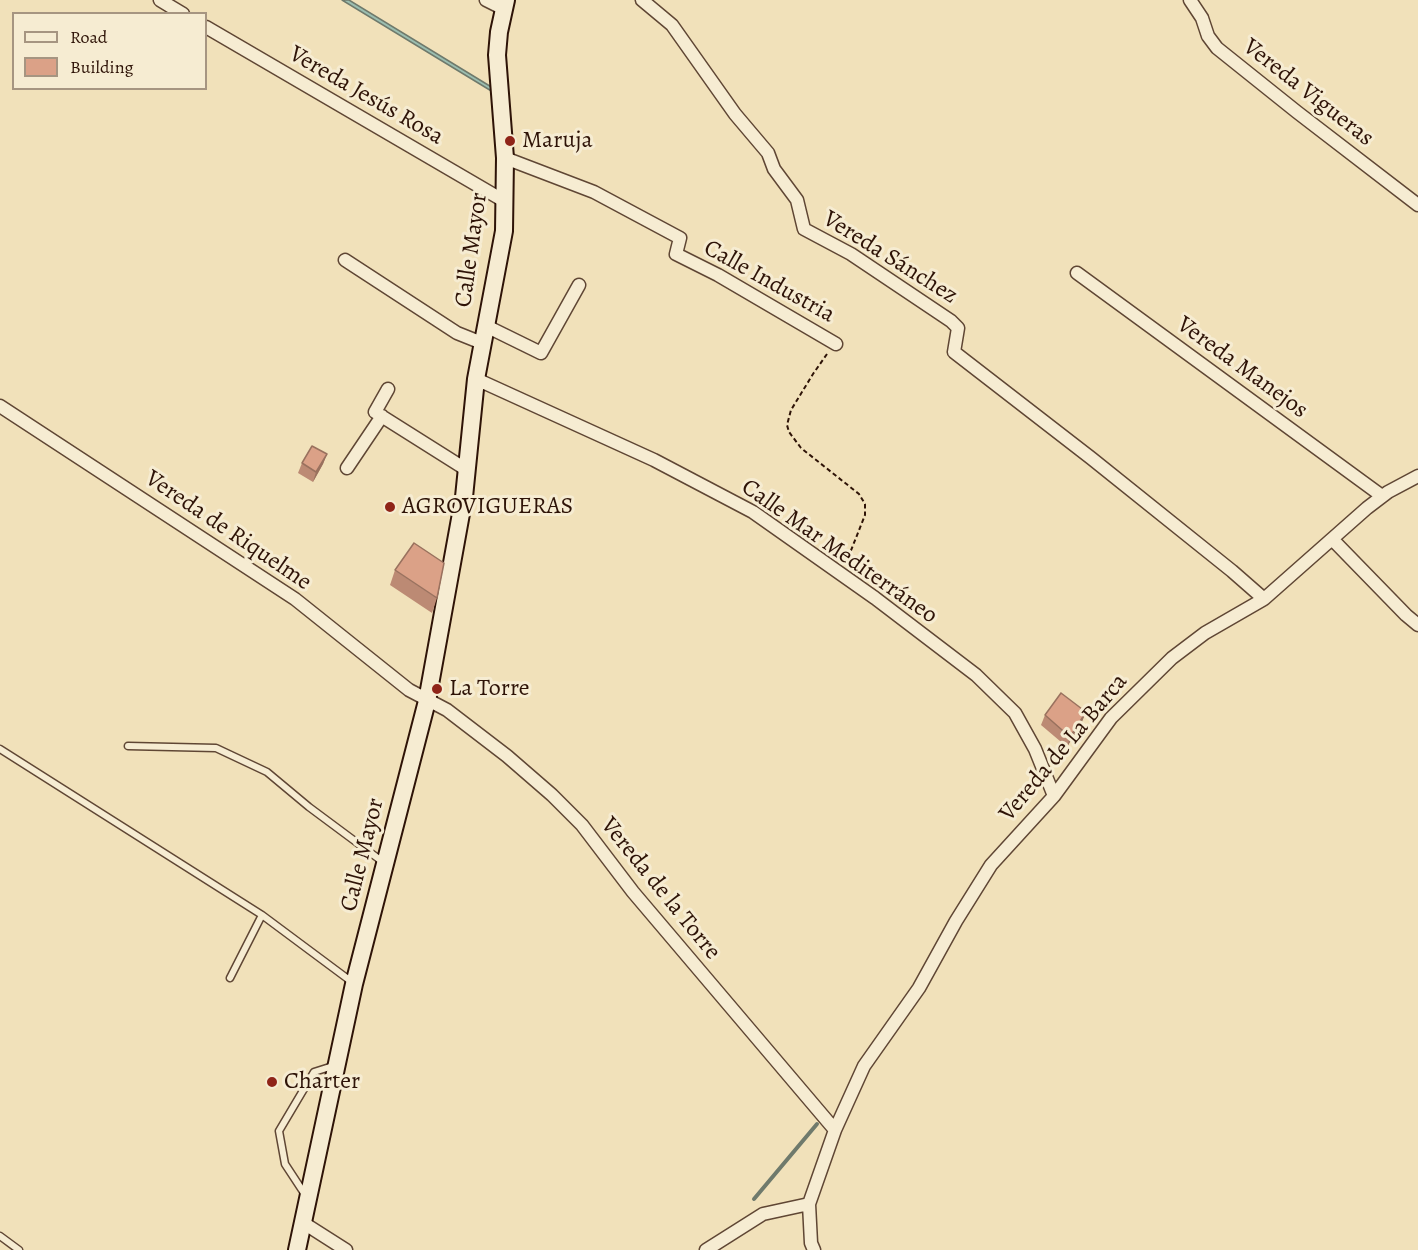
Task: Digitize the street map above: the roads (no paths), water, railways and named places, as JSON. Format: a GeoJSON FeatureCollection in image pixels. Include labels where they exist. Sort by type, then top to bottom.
{"type":"FeatureCollection","features":[{"type":"Feature","properties":{"kind":"main road","name":"Calle Mayor"},"geometry":{"type":"LineString","coordinates":[[297,1250],[354,984],[427,701],[454,557],[467,470],[476,379],[504,231],[505,158],[497,55],[505,5]]}},
{"type":"Feature","properties":{"kind":"street"},"geometry":{"type":"LineString","coordinates":[[160,0],[180,12]]}},
{"type":"Feature","properties":{"kind":"street"},"geometry":{"type":"LineString","coordinates":[[486,0],[505,5]]}},
{"type":"Feature","properties":{"kind":"street","name":"Vereda Sánchez"},"geometry":{"type":"LineString","coordinates":[[642,0],[672,25],[735,114],[768,153],[774,169],[797,200],[804,229],[851,254],[951,321],[958,328],[954,352],[1100,465],[1264,599]]}},
{"type":"Feature","properties":{"kind":"street","name":"Vereda Vigueras"},"geometry":{"type":"LineString","coordinates":[[1190,0],[1202,18],[1208,36],[1217,48],[1418,206]]}},
{"type":"Feature","properties":{"kind":"street","name":"Vereda Jesús Rosa"},"geometry":{"type":"LineString","coordinates":[[207,28],[506,202]]}},
{"type":"Feature","properties":{"kind":"street","name":"Calle Industria"},"geometry":{"type":"LineString","coordinates":[[505,158],[594,192],[680,238],[676,254],[718,275],[836,344]]}},
{"type":"Feature","properties":{"kind":"street"},"geometry":{"type":"LineString","coordinates":[[345,260],[448,328],[482,343]]}},
{"type":"Feature","properties":{"kind":"street","name":"Vereda Manejos"},"geometry":{"type":"LineString","coordinates":[[1077,273],[1382,496]]}},
{"type":"Feature","properties":{"kind":"street"},"geometry":{"type":"LineString","coordinates":[[486,326],[541,353],[579,285]]}},
{"type":"Feature","properties":{"kind":"street","name":"Calle Mar Mediterráneo"},"geometry":{"type":"LineString","coordinates":[[476,379],[654,460],[743,507],[841,573],[976,675],[1014,713],[1035,748],[1054,796]]}},
{"type":"Feature","properties":{"kind":"street"},"geometry":{"type":"LineString","coordinates":[[388,389],[375,412],[467,470]]}},
{"type":"Feature","properties":{"kind":"street","name":"Vereda de Riquelme"},"geometry":{"type":"LineString","coordinates":[[0,406],[296,599],[409,690],[427,701]]}},
{"type":"Feature","properties":{"kind":"street"},"geometry":{"type":"LineString","coordinates":[[347,468],[382,416]]}},
{"type":"Feature","properties":{"kind":"street","name":"Vereda de La Barca"},"geometry":{"type":"LineString","coordinates":[[809,1204],[835,1130],[864,1066],[919,988],[990,865],[1054,796],[1111,718],[1173,658],[1205,633],[1264,599],[1382,496],[1418,476]]}},
{"type":"Feature","properties":{"kind":"street"},"geometry":{"type":"LineString","coordinates":[[1332,539],[1418,625]]}},
{"type":"Feature","properties":{"kind":"street","name":"Vereda de la Torre"},"geometry":{"type":"LineString","coordinates":[[427,701],[447,710],[507,756],[582,825],[652,915],[835,1130]]}},
{"type":"Feature","properties":{"kind":"street"},"geometry":{"type":"LineString","coordinates":[[706,1250],[763,1214],[809,1204],[811,1242],[814,1250]]}},
{"type":"Feature","properties":{"kind":"street"},"geometry":{"type":"LineString","coordinates":[[302,1222],[346,1250]]}},
{"type":"Feature","properties":{"kind":"lane"},"geometry":{"type":"LineString","coordinates":[[128,746],[216,748],[267,772],[385,864]]}},
{"type":"Feature","properties":{"kind":"lane"},"geometry":{"type":"LineString","coordinates":[[0,749],[262,915],[354,984]]}},
{"type":"Feature","properties":{"kind":"lane"},"geometry":{"type":"LineString","coordinates":[[230,978],[262,915]]}},
{"type":"Feature","properties":{"kind":"lane"},"geometry":{"type":"LineString","coordinates":[[307,1198],[285,1164],[279,1131],[314,1072],[337,1065]]}},
{"type":"Feature","properties":{"kind":"lane"},"geometry":{"type":"LineString","coordinates":[[0,1236],[19,1250]]}},
{"type":"Feature","properties":{"kind":"waterway"},"geometry":{"type":"LineString","coordinates":[[754,1199],[817,1124]]}},
{"type":"Feature","properties":{"kind":"place","name":"Maruja"},"geometry":{"type":"Point","coordinates":[510,141]}},
{"type":"Feature","properties":{"kind":"place","name":"AGROVIGUERAS"},"geometry":{"type":"Point","coordinates":[390,507]}},
{"type":"Feature","properties":{"kind":"place","name":"La Torre"},"geometry":{"type":"Point","coordinates":[437,689]}},
{"type":"Feature","properties":{"kind":"place","name":"Charter"},"geometry":{"type":"Point","coordinates":[272,1082]}}]}
